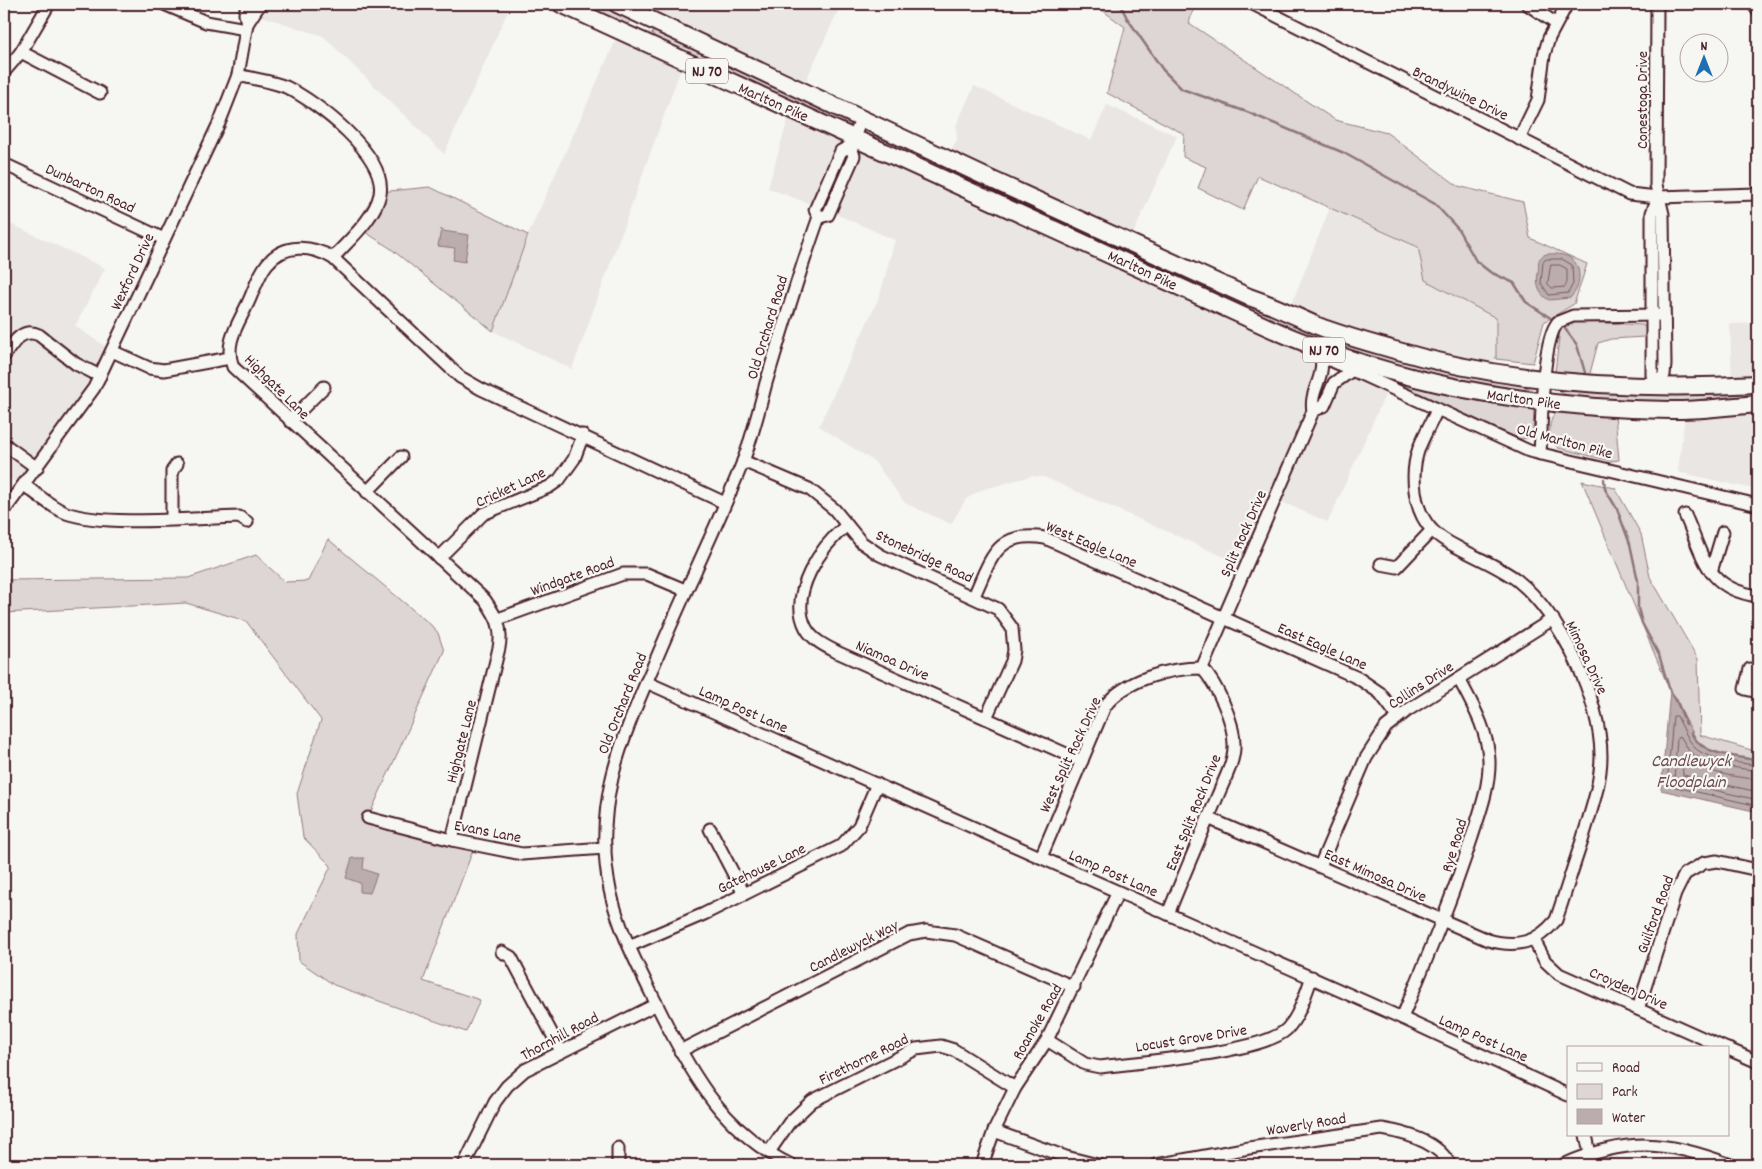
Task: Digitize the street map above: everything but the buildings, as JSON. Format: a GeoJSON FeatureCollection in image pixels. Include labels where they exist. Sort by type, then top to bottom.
{"type":"FeatureCollection","features":[{"type":"Feature","properties":{"kind":"highway","name":"Marlton Pike"},"geometry":{"type":"LineString","coordinates":[[561,4],[853,142],[1099,249],[1265,326],[1340,355],[1409,375],[1496,395],[1543,403],[1674,410],[1758,404]]}},
{"type":"Feature","properties":{"kind":"highway","name":"Marlton Pike"},"geometry":{"type":"LineString","coordinates":[[617,4],[862,120],[1141,248],[1248,297],[1282,308],[1319,326],[1392,350],[1484,370],[1544,379],[1592,385],[1758,384]]}},
{"type":"Feature","properties":{"kind":"highway"},"geometry":{"type":"LineString","coordinates":[[1099,249],[1121,244],[1141,248]]}},
{"type":"Feature","properties":{"kind":"street"},"geometry":{"type":"LineString","coordinates":[[4,72],[21,52],[49,4]]}},
{"type":"Feature","properties":{"kind":"street"},"geometry":{"type":"LineString","coordinates":[[164,4],[206,22],[247,26]]}},
{"type":"Feature","properties":{"kind":"street","name":"Wexford Drive"},"geometry":{"type":"LineString","coordinates":[[4,511],[80,409],[100,376],[112,351],[220,121],[238,75],[247,26],[245,14],[247,4]]}},
{"type":"Feature","properties":{"kind":"street","name":"Wexford Drive"},"geometry":{"type":"LineString","coordinates":[[247,26],[260,4]]}},
{"type":"Feature","properties":{"kind":"street","name":"Brandywine Drive"},"geometry":{"type":"LineString","coordinates":[[1253,4],[1620,191],[1629,194],[1658,197],[1758,194]]}},
{"type":"Feature","properties":{"kind":"street"},"geometry":{"type":"LineString","coordinates":[[1528,4],[1555,23]]}},
{"type":"Feature","properties":{"kind":"street"},"geometry":{"type":"LineString","coordinates":[[1519,139],[1538,100],[1544,56],[1555,23],[1567,4]]}},
{"type":"Feature","properties":{"kind":"street","name":"Conestoga Drive"},"geometry":{"type":"LineString","coordinates":[[1657,4],[1658,197],[1663,214],[1664,315],[1664,375],[1658,385],[1652,375],[1652,213],[1658,197]]}},
{"type":"Feature","properties":{"kind":"street"},"geometry":{"type":"LineString","coordinates":[[21,52],[100,93]]}},
{"type":"Feature","properties":{"kind":"street"},"geometry":{"type":"LineString","coordinates":[[238,75],[284,86],[309,99],[365,148],[376,167],[380,192],[378,201],[359,228],[332,258]]}},
{"type":"Feature","properties":{"kind":"street","name":"Old Orchard Road"},"geometry":{"type":"LineString","coordinates":[[791,1165],[743,1133],[713,1103],[680,1051],[629,946],[613,904],[605,848],[606,810],[619,747],[685,590],[743,461],[803,260],[819,217],[828,215],[854,156],[853,142],[862,120]]}},
{"type":"Feature","properties":{"kind":"street","name":"Dunbarton Road"},"geometry":{"type":"LineString","coordinates":[[4,164],[164,239]]}},
{"type":"Feature","properties":{"kind":"street","name":"Highgate Lane"},"geometry":{"type":"LineString","coordinates":[[452,840],[500,642],[498,620],[485,600],[238,374],[230,358],[231,338],[266,265],[277,254],[290,249],[304,247],[319,250],[332,258],[460,376],[481,389],[583,435],[725,503]]}},
{"type":"Feature","properties":{"kind":"street"},"geometry":{"type":"LineString","coordinates":[[1540,454],[1544,379],[1553,329],[1562,319],[1573,316],[1664,315]]}},
{"type":"Feature","properties":{"kind":"street","name":"Old Marlton Pike"},"geometry":{"type":"LineString","coordinates":[[1265,326],[1321,357],[1514,445],[1540,454],[1758,505]]}},
{"type":"Feature","properties":{"kind":"street"},"geometry":{"type":"LineString","coordinates":[[4,356],[14,340],[24,334],[37,334],[76,364],[100,376]]}},
{"type":"Feature","properties":{"kind":"street"},"geometry":{"type":"LineString","coordinates":[[112,351],[149,368],[164,370],[230,358]]}},
{"type":"Feature","properties":{"kind":"street","name":"Split Rock Drive"},"geometry":{"type":"LineString","coordinates":[[1202,668],[1313,410],[1311,400],[1323,368],[1321,357]]}},
{"type":"Feature","properties":{"kind":"street","name":"Split Rock Drive"},"geometry":{"type":"LineString","coordinates":[[1313,410],[1324,406],[1334,383],[1352,371]]}},
{"type":"Feature","properties":{"kind":"street"},"geometry":{"type":"LineString","coordinates":[[290,421],[324,387]]}},
{"type":"Feature","properties":{"kind":"street","name":"Mimosa Drive"},"geometry":{"type":"LineString","coordinates":[[1437,410],[1419,448],[1414,477],[1418,503],[1432,530],[1456,547],[1491,564],[1517,580],[1536,598],[1553,619],[1565,639],[1593,708],[1600,738],[1600,770],[1597,792],[1556,920],[1534,940]]}},
{"type":"Feature","properties":{"kind":"street","name":"Cricket Lane"},"geometry":{"type":"LineString","coordinates":[[440,558],[483,514],[549,487],[559,480],[574,460],[583,435]]}},
{"type":"Feature","properties":{"kind":"street"},"geometry":{"type":"LineString","coordinates":[[4,444],[37,468]]}},
{"type":"Feature","properties":{"kind":"street"},"geometry":{"type":"LineString","coordinates":[[367,492],[401,457]]}},
{"type":"Feature","properties":{"kind":"street","name":"Stonebridge Road"},"geometry":{"type":"LineString","coordinates":[[743,461],[809,489],[834,509],[861,542],[880,556],[974,596],[998,609],[1012,628],[1015,639],[1012,662],[986,718]]}},
{"type":"Feature","properties":{"kind":"street"},"geometry":{"type":"LineString","coordinates":[[172,519],[172,471],[177,464]]}},
{"type":"Feature","properties":{"kind":"street"},"geometry":{"type":"LineString","coordinates":[[24,485],[56,508],[75,515],[123,520],[239,517],[246,522]]}},
{"type":"Feature","properties":{"kind":"street"},"geometry":{"type":"LineString","coordinates":[[1685,515],[1711,572],[1719,582],[1734,592],[1758,596]]}},
{"type":"Feature","properties":{"kind":"street","name":"Niamoa Drive"},"geometry":{"type":"LineString","coordinates":[[847,525],[831,538],[821,551],[802,594],[801,612],[806,630],[814,639],[839,653],[1082,761]]}},
{"type":"Feature","properties":{"kind":"street"},"geometry":{"type":"LineString","coordinates":[[1382,564],[1397,567],[1432,530]]}},
{"type":"Feature","properties":{"kind":"street"},"geometry":{"type":"LineString","coordinates":[[1711,572],[1723,532]]}},
{"type":"Feature","properties":{"kind":"street","name":"West Eagle Lane"},"geometry":{"type":"LineString","coordinates":[[974,596],[994,552],[1004,543],[1015,537],[1029,536],[1045,538],[1223,618]]}},
{"type":"Feature","properties":{"kind":"street","name":"Windgate Road"},"geometry":{"type":"LineString","coordinates":[[498,620],[623,574],[647,574],[685,590]]}},
{"type":"Feature","properties":{"kind":"street","name":"East Eagle Lane"},"geometry":{"type":"LineString","coordinates":[[1223,618],[1369,684],[1380,693],[1398,717]]}},
{"type":"Feature","properties":{"kind":"street","name":"Collins Drive"},"geometry":{"type":"LineString","coordinates":[[1320,866],[1366,758],[1386,727],[1398,717],[1553,619]]}},
{"type":"Feature","properties":{"kind":"street","name":"West Split Rock Drive"},"geometry":{"type":"LineString","coordinates":[[1041,857],[1105,706],[1121,690],[1150,678],[1184,668],[1202,668]]}},
{"type":"Feature","properties":{"kind":"street","name":"East Split Rock Drive"},"geometry":{"type":"LineString","coordinates":[[1168,914],[1233,756],[1232,728],[1212,680],[1202,668]]}},
{"type":"Feature","properties":{"kind":"street"},"geometry":{"type":"LineString","coordinates":[[1758,671],[1750,669],[1745,689],[1758,692]]}},
{"type":"Feature","properties":{"kind":"street","name":"Rye Road"},"geometry":{"type":"LineString","coordinates":[[1402,1018],[1456,890],[1488,780],[1489,760],[1486,738],[1479,717],[1458,679]]}},
{"type":"Feature","properties":{"kind":"street","name":"Lamp Post Lane"},"geometry":{"type":"LineString","coordinates":[[646,682],[1402,1018],[1567,1095]]}},
{"type":"Feature","properties":{"kind":"street","name":"Gatehouse Lane"},"geometry":{"type":"LineString","coordinates":[[629,946],[744,894],[841,846],[859,826],[877,784]]}},
{"type":"Feature","properties":{"kind":"street","name":"Evans Lane"},"geometry":{"type":"LineString","coordinates":[[368,818],[452,840],[522,854],[605,848]]}},
{"type":"Feature","properties":{"kind":"street","name":"East Mimosa Drive"},"geometry":{"type":"LineString","coordinates":[[1208,818],[1443,921],[1503,944],[1517,945],[1534,940]]}},
{"type":"Feature","properties":{"kind":"street"},"geometry":{"type":"LineString","coordinates":[[710,829],[744,894]]}},
{"type":"Feature","properties":{"kind":"street","name":"Guilford Road"},"geometry":{"type":"LineString","coordinates":[[1638,1009],[1675,894],[1685,874],[1704,863],[1717,861],[1758,870]]}},
{"type":"Feature","properties":{"kind":"street","name":"Roanoke Road"},"geometry":{"type":"LineString","coordinates":[[982,1165],[994,1130],[1015,1088],[1047,1040],[1118,892]]}},
{"type":"Feature","properties":{"kind":"street","name":"Candlewyck Way"},"geometry":{"type":"LineString","coordinates":[[680,1051],[910,934],[926,931],[955,935],[1074,987]]}},
{"type":"Feature","properties":{"kind":"street","name":"Croyden Drive"},"geometry":{"type":"LineString","coordinates":[[1534,940],[1552,969],[1721,1046]]}},
{"type":"Feature","properties":{"kind":"street"},"geometry":{"type":"LineString","coordinates":[[502,952],[512,957],[561,1051]]}},
{"type":"Feature","properties":{"kind":"street","name":"Locust Grove Drive"},"geometry":{"type":"LineString","coordinates":[[1047,1040],[1085,1064],[1100,1067],[1253,1044],[1278,1036],[1286,1029],[1296,1017],[1312,978]]}},
{"type":"Feature","properties":{"kind":"street","name":"Thornhill Road"},"geometry":{"type":"LineString","coordinates":[[464,1165],[487,1117],[506,1086],[526,1070],[657,1004]]}},
{"type":"Feature","properties":{"kind":"street","name":"Firethorne Road"},"geometry":{"type":"LineString","coordinates":[[769,1152],[789,1123],[812,1101],[916,1049],[941,1046],[954,1050],[1015,1088]]}},
{"type":"Feature","properties":{"kind":"street"},"geometry":{"type":"LineString","coordinates":[[1730,1050],[1758,1062]]}},
{"type":"Feature","properties":{"kind":"street","name":"Waverly Road"},"geometry":{"type":"LineString","coordinates":[[1156,1165],[1277,1144],[1382,1129],[1402,1132],[1419,1139],[1436,1148],[1450,1165]]}},
{"type":"Feature","properties":{"kind":"street"},"geometry":{"type":"LineString","coordinates":[[994,1130],[1066,1157],[1098,1165]]}},
{"type":"Feature","properties":{"kind":"street"},"geometry":{"type":"LineString","coordinates":[[1586,1136],[1590,1154]]}},
{"type":"Feature","properties":{"kind":"street"},"geometry":{"type":"LineString","coordinates":[[1563,1165],[1590,1154],[1631,1144],[1667,1146],[1702,1154],[1731,1165]]}},
{"type":"Feature","properties":{"kind":"street"},"geometry":{"type":"LineString","coordinates":[[618,1148],[618,1165]]}},
{"type":"Feature","properties":{"kind":"shaded area"},"geometry":{"type":"Polygon","coordinates":[[[260,4],[511,4],[444,154],[323,36],[255,14],[260,4]]]}},
{"type":"Feature","properties":{"kind":"shaded area"},"geometry":{"type":"Polygon","coordinates":[[[653,4],[841,4],[801,91],[638,13],[652,7],[653,4]]]}},
{"type":"Feature","properties":{"kind":"shaded area"},"geometry":{"type":"Polygon","coordinates":[[[620,31],[684,60],[572,369],[493,331],[528,235],[620,31]]]}},
{"type":"Feature","properties":{"kind":"shaded area"},"geometry":{"type":"Polygon","coordinates":[[[974,86],[1091,140],[1107,105],[1177,136],[1129,243],[947,160],[957,139],[956,126],[974,86]]]}},
{"type":"Feature","properties":{"kind":"shaded area"},"geometry":{"type":"Polygon","coordinates":[[[791,109],[1321,357],[1334,383],[1351,371],[1388,388],[1328,522],[1275,499],[1245,566],[1044,477],[1031,476],[981,490],[966,499],[951,524],[905,503],[875,462],[819,426],[880,295],[895,240],[829,211],[768,188],[791,109]]]}},
{"type":"Feature","properties":{"kind":"shaded area"},"geometry":{"type":"Polygon","coordinates":[[[1330,208],[1418,247],[1425,280],[1497,318],[1496,359],[1484,370],[1288,313],[1330,208]]]}},
{"type":"Feature","properties":{"kind":"shaded area"},"geometry":{"type":"Polygon","coordinates":[[[4,221],[105,268],[75,326],[112,351],[24,485],[4,477],[4,221]]]}},
{"type":"Feature","properties":{"kind":"shaded area"},"geometry":{"type":"Polygon","coordinates":[[[1758,323],[1758,384],[1732,385],[1730,324],[1758,323]]]}},
{"type":"Feature","properties":{"kind":"shaded area"},"geometry":{"type":"Polygon","coordinates":[[[1758,411],[1758,490],[1678,472],[1685,416],[1758,411]]]}},
{"type":"Feature","properties":{"kind":"green space"},"geometry":{"type":"Polygon","coordinates":[[[578,4],[599,4],[627,17],[630,23],[625,25],[578,4]]]}},
{"type":"Feature","properties":{"kind":"green space"},"geometry":{"type":"Polygon","coordinates":[[[1094,4],[1195,4],[1189,23],[1335,120],[1387,133],[1458,186],[1523,202],[1530,238],[1587,264],[1574,304],[1544,322],[1533,363],[1496,359],[1496,318],[1425,280],[1418,247],[1258,176],[1243,210],[1198,188],[1206,167],[1183,157],[1184,134],[1107,93],[1125,27],[1094,4]]]}},
{"type":"Feature","properties":{"kind":"green space"},"geometry":{"type":"Polygon","coordinates":[[[656,30],[849,119],[852,128],[849,129],[657,40],[652,33],[656,30]]]}},
{"type":"Feature","properties":{"kind":"green space"},"geometry":{"type":"Polygon","coordinates":[[[874,135],[985,182],[1115,243],[1101,245],[871,137],[874,135]]]}},
{"type":"Feature","properties":{"kind":"green space"},"geometry":{"type":"Polygon","coordinates":[[[430,187],[528,235],[493,331],[390,248],[359,228],[380,192],[430,187]]]}},
{"type":"Feature","properties":{"kind":"green space"},"geometry":{"type":"Polygon","coordinates":[[[1117,252],[1129,254],[1246,302],[1445,371],[1524,386],[1534,391],[1530,393],[1460,379],[1393,363],[1326,343],[1241,311],[1117,252]]]}},
{"type":"Feature","properties":{"kind":"green space"},"geometry":{"type":"Polygon","coordinates":[[[1571,321],[1643,325],[1647,330],[1644,337],[1611,339],[1598,343],[1589,377],[1555,372],[1560,330],[1571,321]]]}},
{"type":"Feature","properties":{"kind":"green space"},"geometry":{"type":"Polygon","coordinates":[[[1356,368],[1534,408],[1533,431],[1529,438],[1520,439],[1356,368]]]}},
{"type":"Feature","properties":{"kind":"green space"},"geometry":{"type":"Polygon","coordinates":[[[1558,390],[1621,394],[1758,390],[1758,398],[1652,402],[1592,400],[1570,396],[1558,390]]]}},
{"type":"Feature","properties":{"kind":"green space"},"geometry":{"type":"Polygon","coordinates":[[[1555,412],[1615,415],[1619,460],[1611,461],[1558,448],[1550,436],[1550,426],[1555,412]]]}},
{"type":"Feature","properties":{"kind":"green space"},"geometry":{"type":"Polygon","coordinates":[[[1582,481],[1615,488],[1641,534],[1650,577],[1698,659],[1700,735],[1758,752],[1758,761],[1718,754],[1703,748],[1697,743],[1670,691],[1582,481]]]}},
{"type":"Feature","properties":{"kind":"green space"},"geometry":{"type":"Polygon","coordinates":[[[328,539],[431,625],[438,633],[444,651],[368,818],[475,845],[423,981],[480,1000],[466,1032],[334,985],[299,961],[298,934],[331,866],[303,837],[297,794],[321,720],[246,621],[186,603],[4,613],[4,580],[188,578],[256,555],[285,582],[308,581],[328,539]]]}},
{"type":"Feature","properties":{"kind":"water"},"geometry":{"type":"Polygon","coordinates":[[[441,229],[443,231],[469,235],[465,262],[453,260],[455,248],[438,246],[441,229]]]}},
{"type":"Feature","properties":{"kind":"water"},"geometry":{"type":"Polygon","coordinates":[[[1546,254],[1564,255],[1576,264],[1579,277],[1578,283],[1570,298],[1549,300],[1540,292],[1537,281],[1539,262],[1540,258],[1546,254]]]}},
{"type":"Feature","properties":{"kind":"water","name":"Candlewyck Floodplain"},"geometry":{"type":"Polygon","coordinates":[[[1670,691],[1700,746],[1721,754],[1758,761],[1758,812],[1661,790],[1670,691]]]}},
{"type":"Feature","properties":{"kind":"water"},"geometry":{"type":"Polygon","coordinates":[[[352,858],[364,858],[363,869],[377,874],[370,893],[360,892],[360,883],[346,878],[352,858]]]}},
{"type":"Feature","properties":{"kind":"waterway"},"geometry":{"type":"LineString","coordinates":[[1120,4],[1127,18],[1163,70],[1182,89],[1247,112],[1344,153],[1435,204],[1458,229],[1476,261],[1490,272],[1514,283],[1526,302],[1552,319]]}},
{"type":"Feature","properties":{"kind":"waterway"},"geometry":{"type":"LineString","coordinates":[[1563,326],[1577,345],[1586,376]]}},
{"type":"Feature","properties":{"kind":"waterway"},"geometry":{"type":"LineString","coordinates":[[1604,479],[1605,489],[1617,509],[1630,544],[1638,581],[1638,608],[1642,623],[1659,655],[1670,691],[1676,699],[1686,724]]}},
{"type":"Feature","properties":{"kind":"waterway"},"geometry":{"type":"LineString","coordinates":[[1691,733],[1697,741],[1712,751],[1758,761]]}}]}
